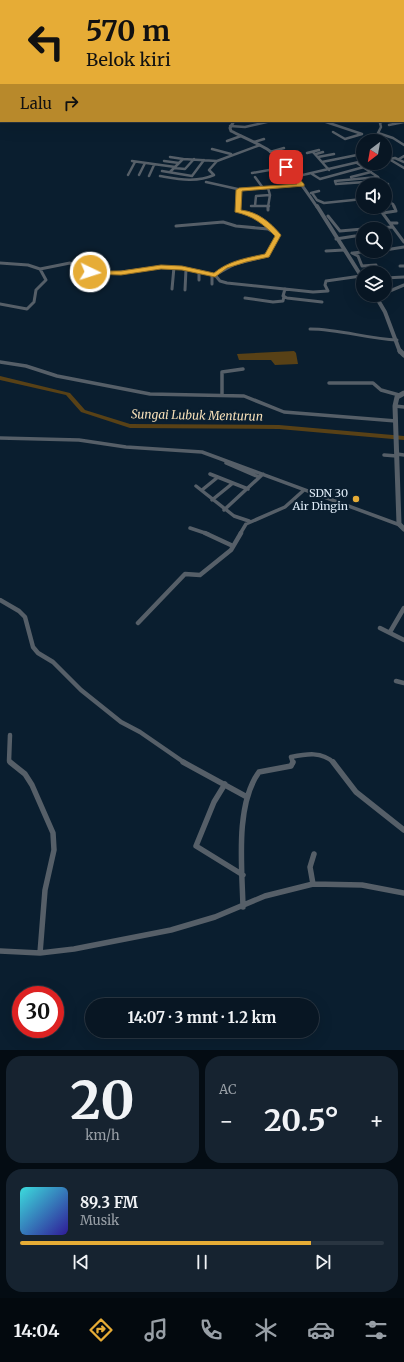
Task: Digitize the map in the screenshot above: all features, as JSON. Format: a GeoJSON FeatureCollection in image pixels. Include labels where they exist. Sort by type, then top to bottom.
{"type":"FeatureCollection","features":[{"type":"Feature","properties":{"kind":"street"},"geometry":{"type":"LineString","coordinates":[[232,122],[230,126],[231,131],[260,145],[270,152],[317,200],[324,203],[356,200]]}},
{"type":"Feature","properties":{"kind":"street"},"geometry":{"type":"LineString","coordinates":[[230,126],[245,127],[267,122]]}},
{"type":"Feature","properties":{"kind":"street"},"geometry":{"type":"LineString","coordinates":[[326,122],[341,128],[347,127],[362,134],[345,139],[332,132]]}},
{"type":"Feature","properties":{"kind":"street"},"geometry":{"type":"LineString","coordinates":[[382,122],[380,123],[382,127],[378,133],[393,138],[404,145]]}},
{"type":"Feature","properties":{"kind":"street"},"geometry":{"type":"LineString","coordinates":[[394,127],[390,125],[404,122]]}},
{"type":"Feature","properties":{"kind":"street"},"geometry":{"type":"LineString","coordinates":[[227,141],[240,136]]}},
{"type":"Feature","properties":{"kind":"street"},"geometry":{"type":"LineString","coordinates":[[254,142],[264,139]]}},
{"type":"Feature","properties":{"kind":"street"},"geometry":{"type":"LineString","coordinates":[[165,166],[160,177],[182,180],[203,179],[214,176],[209,170],[217,161],[232,154],[260,145]]}},
{"type":"Feature","properties":{"kind":"street"},"geometry":{"type":"LineString","coordinates":[[270,152],[284,148]]}},
{"type":"Feature","properties":{"kind":"street"},"geometry":{"type":"LineString","coordinates":[[212,150],[232,154]]}},
{"type":"Feature","properties":{"kind":"street"},"geometry":{"type":"LineString","coordinates":[[307,153],[319,150]]}},
{"type":"Feature","properties":{"kind":"street"},"geometry":{"type":"LineString","coordinates":[[313,152],[329,170]]}},
{"type":"Feature","properties":{"kind":"street"},"geometry":{"type":"LineString","coordinates":[[316,154],[323,152]]}},
{"type":"Feature","properties":{"kind":"street"},"geometry":{"type":"LineString","coordinates":[[318,158],[334,154]]}},
{"type":"Feature","properties":{"kind":"street"},"geometry":{"type":"LineString","coordinates":[[322,162],[356,156]]}},
{"type":"Feature","properties":{"kind":"street"},"geometry":{"type":"LineString","coordinates":[[392,159],[399,159],[404,156]]}},
{"type":"Feature","properties":{"kind":"street"},"geometry":{"type":"LineString","coordinates":[[170,157],[217,161]]}},
{"type":"Feature","properties":{"kind":"street"},"geometry":{"type":"LineString","coordinates":[[170,172],[183,159]]}},
{"type":"Feature","properties":{"kind":"street"},"geometry":{"type":"LineString","coordinates":[[128,175],[134,161],[144,164],[185,169],[194,159]]}},
{"type":"Feature","properties":{"kind":"street"},"geometry":{"type":"LineString","coordinates":[[399,159],[404,162]]}},
{"type":"Feature","properties":{"kind":"street"},"geometry":{"type":"LineString","coordinates":[[162,171],[193,175],[204,160]]}},
{"type":"Feature","properties":{"kind":"street"},"geometry":{"type":"LineString","coordinates":[[164,161],[179,163]]}},
{"type":"Feature","properties":{"kind":"street"},"geometry":{"type":"LineString","coordinates":[[392,161],[404,168]]}},
{"type":"Feature","properties":{"kind":"street"},"geometry":{"type":"LineString","coordinates":[[294,176],[312,174],[356,163]]}},
{"type":"Feature","properties":{"kind":"street"},"geometry":{"type":"LineString","coordinates":[[139,175],[144,164]]}},
{"type":"Feature","properties":{"kind":"street"},"geometry":{"type":"LineString","coordinates":[[149,176],[154,165]]}},
{"type":"Feature","properties":{"kind":"street"},"geometry":{"type":"LineString","coordinates":[[252,174],[286,167]]}},
{"type":"Feature","properties":{"kind":"street"},"geometry":{"type":"LineString","coordinates":[[312,174],[320,179],[356,169]]}},
{"type":"Feature","properties":{"kind":"street"},"geometry":{"type":"LineString","coordinates":[[368,170],[378,177]]}},
{"type":"Feature","properties":{"kind":"street"},"geometry":{"type":"LineString","coordinates":[[356,183],[339,185],[334,181],[371,172]]}},
{"type":"Feature","properties":{"kind":"street"},"geometry":{"type":"LineString","coordinates":[[182,180],[186,175]]}},
{"type":"Feature","properties":{"kind":"street"},"geometry":{"type":"LineString","coordinates":[[255,176],[263,188]]}},
{"type":"Feature","properties":{"kind":"street"},"geometry":{"type":"LineString","coordinates":[[367,178],[378,177]]}},
{"type":"Feature","properties":{"kind":"street"},"geometry":{"type":"LineString","coordinates":[[347,179],[356,179]]}},
{"type":"Feature","properties":{"kind":"street"},"geometry":{"type":"LineString","coordinates":[[206,182],[239,190],[302,185]]}},
{"type":"Feature","properties":{"kind":"street"},"geometry":{"type":"LineString","coordinates":[[251,206],[268,208],[270,195],[268,188]]}},
{"type":"Feature","properties":{"kind":"street"},"geometry":{"type":"LineString","coordinates":[[212,284],[214,275],[225,267],[245,260],[267,256],[278,235],[263,220],[247,212],[238,211],[239,190]]}},
{"type":"Feature","properties":{"kind":"street"},"geometry":{"type":"LineString","coordinates":[[310,193],[319,192]]}},
{"type":"Feature","properties":{"kind":"street"},"geometry":{"type":"LineString","coordinates":[[310,193],[336,239],[356,268]]}},
{"type":"Feature","properties":{"kind":"street"},"geometry":{"type":"LineString","coordinates":[[255,206],[256,196],[270,195]]}},
{"type":"Feature","properties":{"kind":"street"},"geometry":{"type":"LineString","coordinates":[[392,204],[396,211],[392,212]]}},
{"type":"Feature","properties":{"kind":"street"},"geometry":{"type":"LineString","coordinates":[[383,214],[389,222]]}},
{"type":"Feature","properties":{"kind":"street"},"geometry":{"type":"LineString","coordinates":[[328,216],[340,231],[356,230]]}},
{"type":"Feature","properties":{"kind":"street"},"geometry":{"type":"LineString","coordinates":[[176,226],[221,222],[231,227],[273,230]]}},
{"type":"Feature","properties":{"kind":"street"},"geometry":{"type":"LineString","coordinates":[[392,223],[397,223]]}},
{"type":"Feature","properties":{"kind":"street"},"geometry":{"type":"LineString","coordinates":[[392,227],[404,242]]}},
{"type":"Feature","properties":{"kind":"street"},"geometry":{"type":"LineString","coordinates":[[336,239],[355,236]]}},
{"type":"Feature","properties":{"kind":"street"},"geometry":{"type":"LineString","coordinates":[[392,249],[404,247]]}},
{"type":"Feature","properties":{"kind":"street"},"geometry":{"type":"LineString","coordinates":[[326,250],[344,250]]}},
{"type":"Feature","properties":{"kind":"street"},"geometry":{"type":"LineString","coordinates":[[347,253],[356,253]]}},
{"type":"Feature","properties":{"kind":"street"},"geometry":{"type":"LineString","coordinates":[[352,253],[358,256],[362,266],[376,266]]}},
{"type":"Feature","properties":{"kind":"street"},"geometry":{"type":"LineString","coordinates":[[0,263],[28,265],[40,269],[72,263],[84,271],[105,274],[161,267],[174,267],[214,275],[220,281],[227,283],[313,292],[326,292],[328,290],[325,285],[326,281],[356,278]]}},
{"type":"Feature","properties":{"kind":"street"},"geometry":{"type":"LineString","coordinates":[[172,289],[174,267]]}},
{"type":"Feature","properties":{"kind":"street"},"geometry":{"type":"LineString","coordinates":[[0,304],[27,309],[34,302],[36,290],[46,280],[40,269]]}},
{"type":"Feature","properties":{"kind":"street"},"geometry":{"type":"LineString","coordinates":[[185,290],[186,269]]}},
{"type":"Feature","properties":{"kind":"street"},"geometry":{"type":"LineString","coordinates":[[199,271],[199,280]]}},
{"type":"Feature","properties":{"kind":"street"},"geometry":{"type":"LineString","coordinates":[[392,278],[404,277]]}},
{"type":"Feature","properties":{"kind":"street"},"geometry":{"type":"LineString","coordinates":[[392,290],[404,285]]}},
{"type":"Feature","properties":{"kind":"street"},"geometry":{"type":"LineString","coordinates":[[245,298],[276,302],[283,301],[285,289]]}},
{"type":"Feature","properties":{"kind":"street"},"geometry":{"type":"LineString","coordinates":[[284,296],[322,302]]}},
{"type":"Feature","properties":{"kind":"street"},"geometry":{"type":"LineString","coordinates":[[380,302],[401,354],[404,355]]}},
{"type":"Feature","properties":{"kind":"street"},"geometry":{"type":"LineString","coordinates":[[310,329],[331,328],[379,340],[396,340]]}},
{"type":"Feature","properties":{"kind":"street"},"geometry":{"type":"LineString","coordinates":[[0,362],[26,366],[57,376],[150,394],[244,396],[256,398],[284,412],[397,423]]}},
{"type":"Feature","properties":{"kind":"street"},"geometry":{"type":"LineString","coordinates":[[222,395],[221,373],[226,370],[243,368]]}},
{"type":"Feature","properties":{"kind":"street"},"geometry":{"type":"LineString","coordinates":[[329,382],[373,383],[381,390],[402,394]]}},
{"type":"Feature","properties":{"kind":"street"},"geometry":{"type":"LineString","coordinates":[[220,460],[402,527],[396,445],[397,423],[395,402],[402,394]]}},
{"type":"Feature","properties":{"kind":"street"},"geometry":{"type":"LineString","coordinates":[[395,406],[404,407]]}},
{"type":"Feature","properties":{"kind":"street"},"geometry":{"type":"LineString","coordinates":[[0,438],[79,440],[126,447],[196,451],[261,475]]}},
{"type":"Feature","properties":{"kind":"street"},"geometry":{"type":"LineString","coordinates":[[384,455],[404,455]]}},
{"type":"Feature","properties":{"kind":"street"},"geometry":{"type":"LineString","coordinates":[[210,474],[248,489]]}},
{"type":"Feature","properties":{"kind":"street"},"geometry":{"type":"LineString","coordinates":[[224,510],[248,489],[261,475]]}},
{"type":"Feature","properties":{"kind":"street"},"geometry":{"type":"LineString","coordinates":[[202,490],[218,477]]}},
{"type":"Feature","properties":{"kind":"street"},"geometry":{"type":"LineString","coordinates":[[212,500],[233,483]]}},
{"type":"Feature","properties":{"kind":"street"},"geometry":{"type":"LineString","coordinates":[[196,486],[224,510],[234,516],[249,521]]}},
{"type":"Feature","properties":{"kind":"street"},"geometry":{"type":"LineString","coordinates":[[138,623],[185,574],[200,575],[233,546],[244,526],[249,521],[265,517],[285,507],[304,490]]}},
{"type":"Feature","properties":{"kind":"street"},"geometry":{"type":"LineString","coordinates":[[190,528],[216,537],[233,546]]}},
{"type":"Feature","properties":{"kind":"street"},"geometry":{"type":"LineString","coordinates":[[0,600],[19,611],[25,617],[35,650],[53,662],[81,690],[122,722],[140,732],[176,758],[247,797]]}},
{"type":"Feature","properties":{"kind":"street"},"geometry":{"type":"LineString","coordinates":[[390,632],[404,608]]}},
{"type":"Feature","properties":{"kind":"street"},"geometry":{"type":"LineString","coordinates":[[380,628],[404,640]]}},
{"type":"Feature","properties":{"kind":"street"},"geometry":{"type":"LineString","coordinates":[[396,681],[404,683]]}},
{"type":"Feature","properties":{"kind":"street"},"geometry":{"type":"LineString","coordinates":[[10,735],[9,761],[25,774],[32,785],[53,834],[54,850],[45,890],[40,953]]}},
{"type":"Feature","properties":{"kind":"street"},"geometry":{"type":"LineString","coordinates":[[242,907],[243,833],[247,797],[258,772],[291,766],[293,762],[290,757],[320,755],[332,760],[356,791],[404,830]]}},
{"type":"Feature","properties":{"kind":"street"},"geometry":{"type":"LineString","coordinates":[[225,784],[214,802],[196,846],[243,875]]}},
{"type":"Feature","properties":{"kind":"street"},"geometry":{"type":"LineString","coordinates":[[313,884],[310,867],[314,854]]}},
{"type":"Feature","properties":{"kind":"street"},"geometry":{"type":"LineString","coordinates":[[0,951],[40,953],[74,949],[171,930],[209,919],[242,907],[265,896],[284,890],[313,884],[362,885],[404,893]]}},
{"type":"Feature","properties":{"kind":"shaded area"},"geometry":{"type":"Polygon","coordinates":[[[294,351],[296,353],[298,364],[275,365],[271,360],[239,360],[237,354],[294,351]]]}},
{"type":"Feature","properties":{"kind":"waterway","name":"Sungai Lubuk Menturun"},"geometry":{"type":"LineString","coordinates":[[0,378],[68,394],[83,411],[130,426],[279,427],[404,438]]}},
{"type":"Feature","properties":{"kind":"place","name":"SDN 30 Air Dingin"},"geometry":{"type":"Point","coordinates":[356,499]}},
{"type":"Feature","properties":{"kind":"route"},"geometry":{"type":"LineString","coordinates":[[90,272],[105,274],[121,273],[161,267],[182,268],[215,275],[225,267],[245,260],[267,256],[278,235],[263,220],[247,212],[237,210],[239,190],[302,185],[286,167]]}}]}
